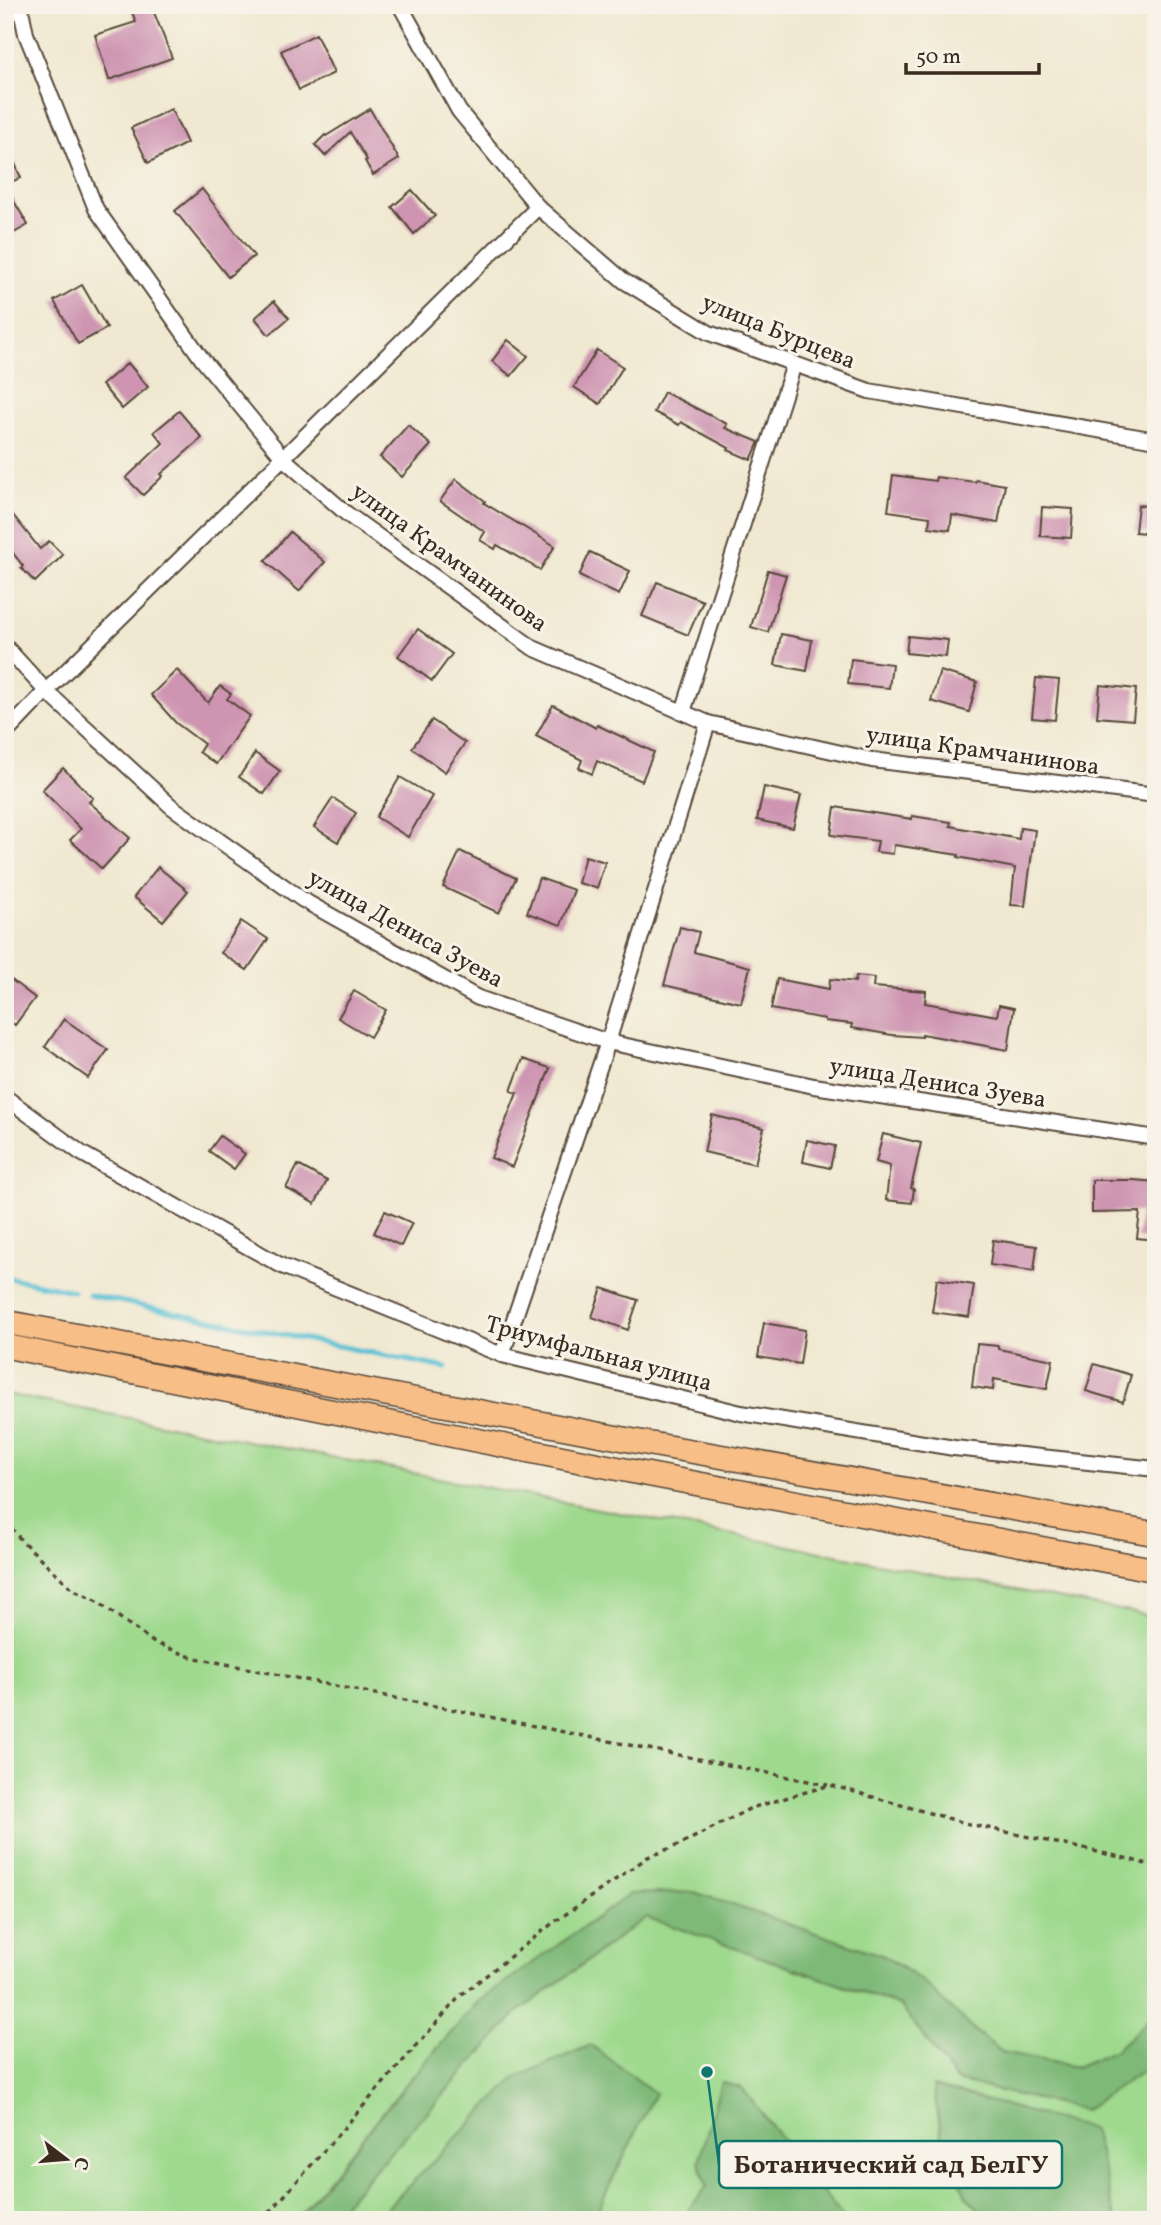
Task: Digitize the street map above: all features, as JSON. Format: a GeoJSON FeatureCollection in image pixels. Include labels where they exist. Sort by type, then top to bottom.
{"type":"FeatureCollection","features":[{"type":"Feature","properties":{"kind":"main road"},"geometry":{"type":"LineString","coordinates":[[5,1322],[627,1439],[1156,1534]]}},
{"type":"Feature","properties":{"kind":"main road"},"geometry":{"type":"LineString","coordinates":[[5,1346],[621,1469],[1156,1570]]}},
{"type":"Feature","properties":{"kind":"street","name":"улица Крамчанинова"},"geometry":{"type":"LineString","coordinates":[[20,5],[26,34],[96,209],[202,359],[284,458],[347,514],[533,648],[708,723],[873,760],[1156,796]]}},
{"type":"Feature","properties":{"kind":"street","name":"улица Бурцева"},"geometry":{"type":"LineString","coordinates":[[400,5],[459,111],[538,207],[624,281],[709,333],[869,391],[1156,440]]}},
{"type":"Feature","properties":{"kind":"street"},"geometry":{"type":"LineString","coordinates":[[5,734],[538,207]]}},
{"type":"Feature","properties":{"kind":"street"},"geometry":{"type":"LineString","coordinates":[[683,712],[794,364]]}},
{"type":"Feature","properties":{"kind":"street","name":"улица Дениса Зуева"},"geometry":{"type":"LineString","coordinates":[[5,646],[46,691],[172,807],[303,900],[478,999],[608,1042],[814,1086],[1156,1138]]}},
{"type":"Feature","properties":{"kind":"street"},"geometry":{"type":"LineString","coordinates":[[502,1356],[608,1042],[708,723]]}},
{"type":"Feature","properties":{"kind":"street","name":"Триумфальная улица"},"geometry":{"type":"LineString","coordinates":[[5,1097],[81,1153],[282,1266],[502,1356],[741,1413],[954,1448],[1156,1469]]}},
{"type":"Feature","properties":{"kind":"path"},"geometry":{"type":"LineString","coordinates":[[5,1520],[20,1540],[75,1590],[94,1599],[153,1642],[191,1657],[830,1785],[965,1823],[1125,1857],[1156,1867]]}},
{"type":"Feature","properties":{"kind":"path"},"geometry":{"type":"LineString","coordinates":[[263,2220],[461,1995],[543,1931],[648,1857],[681,1844],[751,1808],[830,1785]]}},
{"type":"Feature","properties":{"kind":"green space"},"geometry":{"type":"Polygon","coordinates":[[[5,1394],[1156,1617],[1156,2013],[1116,2050],[1076,2067],[1002,2052],[970,2027],[694,1892],[479,2001],[407,2083],[296,2220],[5,2220],[5,1394]]]}},
{"type":"Feature","properties":{"kind":"green space"},"geometry":{"type":"Polygon","coordinates":[[[694,1892],[884,1956],[921,1980],[970,2027],[1002,2052],[1076,2067],[1116,2050],[1156,2013],[1156,2062],[1085,2110],[957,2081],[901,2006],[646,1917],[517,2013],[329,2220],[296,2220],[407,2083],[479,2001],[630,1894],[694,1892]]]}},
{"type":"Feature","properties":{"kind":"green space"},"geometry":{"type":"Polygon","coordinates":[[[646,1917],[901,2006],[957,2081],[1085,2110],[1156,2062],[1156,2220],[329,2220],[517,2013],[646,1917]]]}},
{"type":"Feature","properties":{"kind":"green space"},"geometry":{"type":"Polygon","coordinates":[[[591,2045],[655,2093],[593,2220],[375,2220],[516,2077],[591,2045]]]}},
{"type":"Feature","properties":{"kind":"green space"},"geometry":{"type":"Polygon","coordinates":[[[721,2082],[742,2088],[845,2220],[681,2220],[707,2186],[699,2161],[721,2082]]]}},
{"type":"Feature","properties":{"kind":"green space"},"geometry":{"type":"Polygon","coordinates":[[[933,2086],[1093,2129],[1116,2220],[989,2220],[966,2196],[942,2139],[933,2086]]]}},
{"type":"Feature","properties":{"kind":"building"},"geometry":{"type":"Polygon","coordinates":[[[129,5],[151,5],[172,58],[109,80],[95,35],[136,22],[129,5]]]}},
{"type":"Feature","properties":{"kind":"building"},"geometry":{"type":"Polygon","coordinates":[[[316,34],[334,73],[299,90],[281,51],[316,34]]]}},
{"type":"Feature","properties":{"kind":"building"},"geometry":{"type":"Polygon","coordinates":[[[171,109],[187,143],[148,163],[131,128],[171,109]]]}},
{"type":"Feature","properties":{"kind":"building"},"geometry":{"type":"Polygon","coordinates":[[[370,109],[399,159],[373,175],[350,132],[325,156],[315,145],[325,135],[370,109]]]}},
{"type":"Feature","properties":{"kind":"building"},"geometry":{"type":"Polygon","coordinates":[[[5,140],[21,178],[5,184],[5,140]]]}},
{"type":"Feature","properties":{"kind":"building"},"geometry":{"type":"Polygon","coordinates":[[[5,186],[28,225],[5,238],[5,186]]]}},
{"type":"Feature","properties":{"kind":"building"},"geometry":{"type":"Polygon","coordinates":[[[202,189],[254,256],[228,277],[175,211],[202,189]]]}},
{"type":"Feature","properties":{"kind":"building"},"geometry":{"type":"Polygon","coordinates":[[[412,190],[435,216],[414,234],[392,207],[412,190]]]}},
{"type":"Feature","properties":{"kind":"building"},"geometry":{"type":"Polygon","coordinates":[[[82,285],[107,328],[78,344],[54,301],[82,285]]]}},
{"type":"Feature","properties":{"kind":"building"},"geometry":{"type":"Polygon","coordinates":[[[274,301],[289,318],[269,335],[255,318],[274,301]]]}},
{"type":"Feature","properties":{"kind":"building"},"geometry":{"type":"Polygon","coordinates":[[[508,340],[528,356],[511,376],[492,361],[508,340]]]}},
{"type":"Feature","properties":{"kind":"building"},"geometry":{"type":"Polygon","coordinates":[[[597,350],[623,367],[600,404],[574,387],[597,350]]]}},
{"type":"Feature","properties":{"kind":"building"},"geometry":{"type":"Polygon","coordinates":[[[128,363],[148,387],[122,409],[102,385],[128,363]]]}},
{"type":"Feature","properties":{"kind":"building"},"geometry":{"type":"Polygon","coordinates":[[[664,392],[727,424],[725,428],[759,442],[751,460],[728,450],[729,448],[681,422],[679,425],[654,412],[664,392]]]}},
{"type":"Feature","properties":{"kind":"building"},"geometry":{"type":"Polygon","coordinates":[[[179,411],[202,438],[161,474],[163,476],[143,495],[126,478],[163,443],[154,432],[179,411]]]}},
{"type":"Feature","properties":{"kind":"building"},"geometry":{"type":"Polygon","coordinates":[[[408,425],[431,445],[402,477],[380,457],[408,425]]]}},
{"type":"Feature","properties":{"kind":"building"},"geometry":{"type":"Polygon","coordinates":[[[893,475],[935,481],[936,477],[976,480],[1005,485],[998,523],[952,515],[950,530],[929,527],[930,517],[888,511],[893,475]]]}},
{"type":"Feature","properties":{"kind":"building"},"geometry":{"type":"Polygon","coordinates":[[[456,479],[485,501],[484,503],[555,546],[540,570],[497,545],[495,549],[480,540],[485,532],[440,501],[456,479]]]}},
{"type":"Feature","properties":{"kind":"building"},"geometry":{"type":"Polygon","coordinates":[[[5,505],[40,549],[49,541],[63,555],[35,582],[21,568],[23,566],[5,543],[5,505]]]}},
{"type":"Feature","properties":{"kind":"building"},"geometry":{"type":"Polygon","coordinates":[[[1138,505],[1156,507],[1156,534],[1135,532],[1138,505]]]}},
{"type":"Feature","properties":{"kind":"building"},"geometry":{"type":"Polygon","coordinates":[[[1042,507],[1073,509],[1071,538],[1040,536],[1042,507]]]}},
{"type":"Feature","properties":{"kind":"building"},"geometry":{"type":"Polygon","coordinates":[[[290,532],[325,562],[299,591],[265,561],[290,532]]]}},
{"type":"Feature","properties":{"kind":"building"},"geometry":{"type":"Polygon","coordinates":[[[590,552],[630,571],[619,595],[579,576],[590,552]]]}},
{"type":"Feature","properties":{"kind":"building"},"geometry":{"type":"Polygon","coordinates":[[[768,570],[786,575],[768,632],[751,627],[768,570]]]}},
{"type":"Feature","properties":{"kind":"building"},"geometry":{"type":"Polygon","coordinates":[[[657,582],[703,601],[688,635],[642,616],[657,582]]]}},
{"type":"Feature","properties":{"kind":"building"},"geometry":{"type":"Polygon","coordinates":[[[418,629],[452,654],[432,681],[398,656],[418,629]]]}},
{"type":"Feature","properties":{"kind":"building"},"geometry":{"type":"Polygon","coordinates":[[[781,634],[812,640],[807,671],[775,665],[781,634]]]}},
{"type":"Feature","properties":{"kind":"building"},"geometry":{"type":"Polygon","coordinates":[[[908,636],[948,640],[946,657],[906,653],[908,636]]]}},
{"type":"Feature","properties":{"kind":"building"},"geometry":{"type":"Polygon","coordinates":[[[851,659],[892,664],[889,688],[848,684],[851,659]]]}},
{"type":"Feature","properties":{"kind":"building"},"geometry":{"type":"Polygon","coordinates":[[[177,670],[208,703],[220,686],[231,694],[227,699],[250,716],[216,764],[199,752],[204,744],[176,723],[151,695],[177,670]]]}},
{"type":"Feature","properties":{"kind":"building"},"geometry":{"type":"Polygon","coordinates":[[[940,671],[977,682],[969,712],[931,701],[940,671]]]}},
{"type":"Feature","properties":{"kind":"building"},"geometry":{"type":"Polygon","coordinates":[[[1036,678],[1059,680],[1055,720],[1032,718],[1036,678]]]}},
{"type":"Feature","properties":{"kind":"building"},"geometry":{"type":"Polygon","coordinates":[[[1100,685],[1136,689],[1133,720],[1097,717],[1100,685]]]}},
{"type":"Feature","properties":{"kind":"building"},"geometry":{"type":"Polygon","coordinates":[[[553,705],[596,728],[597,725],[654,752],[642,781],[597,761],[592,774],[579,768],[582,760],[536,736],[553,705]]]}},
{"type":"Feature","properties":{"kind":"building"},"geometry":{"type":"Polygon","coordinates":[[[432,720],[465,743],[445,772],[412,748],[432,720]]]}},
{"type":"Feature","properties":{"kind":"building"},"geometry":{"type":"Polygon","coordinates":[[[255,753],[280,771],[264,794],[239,777],[255,753]]]}},
{"type":"Feature","properties":{"kind":"building"},"geometry":{"type":"Polygon","coordinates":[[[63,768],[93,798],[89,802],[130,838],[102,869],[70,840],[81,829],[42,790],[63,768]]]}},
{"type":"Feature","properties":{"kind":"building"},"geometry":{"type":"Polygon","coordinates":[[[400,777],[432,796],[408,837],[376,817],[400,777]]]}},
{"type":"Feature","properties":{"kind":"building"},"geometry":{"type":"Polygon","coordinates":[[[764,787],[801,795],[793,828],[757,820],[764,787]]]}},
{"type":"Feature","properties":{"kind":"building"},"geometry":{"type":"Polygon","coordinates":[[[333,798],[356,813],[338,842],[314,827],[333,798]]]}},
{"type":"Feature","properties":{"kind":"building"},"geometry":{"type":"Polygon","coordinates":[[[835,807],[951,822],[950,826],[1019,839],[1020,828],[1035,830],[1025,906],[1011,905],[1015,868],[958,857],[959,855],[894,845],[893,854],[876,852],[878,841],[831,835],[835,807]]]}},
{"type":"Feature","properties":{"kind":"building"},"geometry":{"type":"Polygon","coordinates":[[[460,851],[516,878],[499,913],[443,887],[460,851]]]}},
{"type":"Feature","properties":{"kind":"building"},"geometry":{"type":"Polygon","coordinates":[[[585,856],[605,862],[597,888],[578,883],[585,856]]]}},
{"type":"Feature","properties":{"kind":"building"},"geometry":{"type":"Polygon","coordinates":[[[158,867],[188,891],[163,921],[134,897],[158,867]]]}},
{"type":"Feature","properties":{"kind":"building"},"geometry":{"type":"Polygon","coordinates":[[[539,878],[574,890],[561,925],[527,913],[539,878]]]}},
{"type":"Feature","properties":{"kind":"building"},"geometry":{"type":"Polygon","coordinates":[[[241,921],[268,939],[247,970],[221,953],[241,921]]]}},
{"type":"Feature","properties":{"kind":"building"},"geometry":{"type":"Polygon","coordinates":[[[680,927],[699,932],[694,952],[750,967],[741,1003],[664,985],[680,927]]]}},
{"type":"Feature","properties":{"kind":"building"},"geometry":{"type":"Polygon","coordinates":[[[5,975],[35,998],[15,1025],[5,1018],[5,975]]]}},
{"type":"Feature","properties":{"kind":"building"},"geometry":{"type":"Polygon","coordinates":[[[856,976],[874,978],[873,987],[926,991],[925,1003],[997,1016],[999,1005],[1014,1008],[1008,1050],[922,1034],[922,1037],[892,1035],[852,1028],[852,1024],[771,1009],[777,979],[829,989],[830,979],[855,982],[856,976]]]}},
{"type":"Feature","properties":{"kind":"building"},"geometry":{"type":"Polygon","coordinates":[[[354,991],[386,1010],[370,1037],[338,1018],[354,991]]]}},
{"type":"Feature","properties":{"kind":"building"},"geometry":{"type":"Polygon","coordinates":[[[64,1019],[108,1050],[88,1078],[45,1047],[64,1019]]]}},
{"type":"Feature","properties":{"kind":"building"},"geometry":{"type":"Polygon","coordinates":[[[523,1059],[550,1068],[512,1167],[491,1158],[517,1093],[511,1091],[523,1059]]]}},
{"type":"Feature","properties":{"kind":"building"},"geometry":{"type":"Polygon","coordinates":[[[712,1115],[764,1128],[755,1164],[704,1152],[712,1115]]]}},
{"type":"Feature","properties":{"kind":"building"},"geometry":{"type":"Polygon","coordinates":[[[883,1134],[921,1143],[911,1188],[914,1189],[912,1203],[886,1200],[890,1166],[876,1162],[883,1134]]]}},
{"type":"Feature","properties":{"kind":"building"},"geometry":{"type":"Polygon","coordinates":[[[220,1136],[245,1154],[234,1169],[209,1151],[220,1136]]]}},
{"type":"Feature","properties":{"kind":"building"},"geometry":{"type":"Polygon","coordinates":[[[807,1140],[835,1146],[830,1168],[803,1162],[807,1140]]]}},
{"type":"Feature","properties":{"kind":"building"},"geometry":{"type":"Polygon","coordinates":[[[298,1165],[327,1181],[315,1204],[286,1188],[298,1165]]]}},
{"type":"Feature","properties":{"kind":"building"},"geometry":{"type":"Polygon","coordinates":[[[1092,1180],[1156,1182],[1156,1240],[1137,1238],[1140,1212],[1092,1213],[1092,1180]]]}},
{"type":"Feature","properties":{"kind":"building"},"geometry":{"type":"Polygon","coordinates":[[[385,1211],[412,1223],[401,1246],[374,1233],[385,1211]]]}},
{"type":"Feature","properties":{"kind":"building"},"geometry":{"type":"Polygon","coordinates":[[[993,1240],[1037,1246],[1034,1271],[990,1265],[993,1240]]]}},
{"type":"Feature","properties":{"kind":"building"},"geometry":{"type":"Polygon","coordinates":[[[937,1279],[974,1285],[969,1317],[932,1312],[937,1279]]]}},
{"type":"Feature","properties":{"kind":"building"},"geometry":{"type":"Polygon","coordinates":[[[602,1288],[638,1300],[628,1330],[592,1317],[602,1288]]]}},
{"type":"Feature","properties":{"kind":"building"},"geometry":{"type":"Polygon","coordinates":[[[764,1323],[805,1330],[800,1364],[758,1357],[764,1323]]]}},
{"type":"Feature","properties":{"kind":"building"},"geometry":{"type":"Polygon","coordinates":[[[977,1344],[998,1346],[998,1349],[1053,1360],[1047,1389],[994,1379],[993,1390],[972,1387],[977,1344]]]}},
{"type":"Feature","properties":{"kind":"building"},"geometry":{"type":"Polygon","coordinates":[[[1094,1364],[1131,1375],[1123,1402],[1086,1391],[1094,1364]]]}},
{"type":"Feature","properties":{"kind":"waterway"},"geometry":{"type":"LineString","coordinates":[[5,1277],[73,1291]]}},
{"type":"Feature","properties":{"kind":"waterway"},"geometry":{"type":"LineString","coordinates":[[89,1295],[446,1368]]}},
{"type":"Feature","properties":{"kind":"place","name":"Ботанический сад БелГУ"},"geometry":{"type":"Point","coordinates":[707,2072]}}]}
